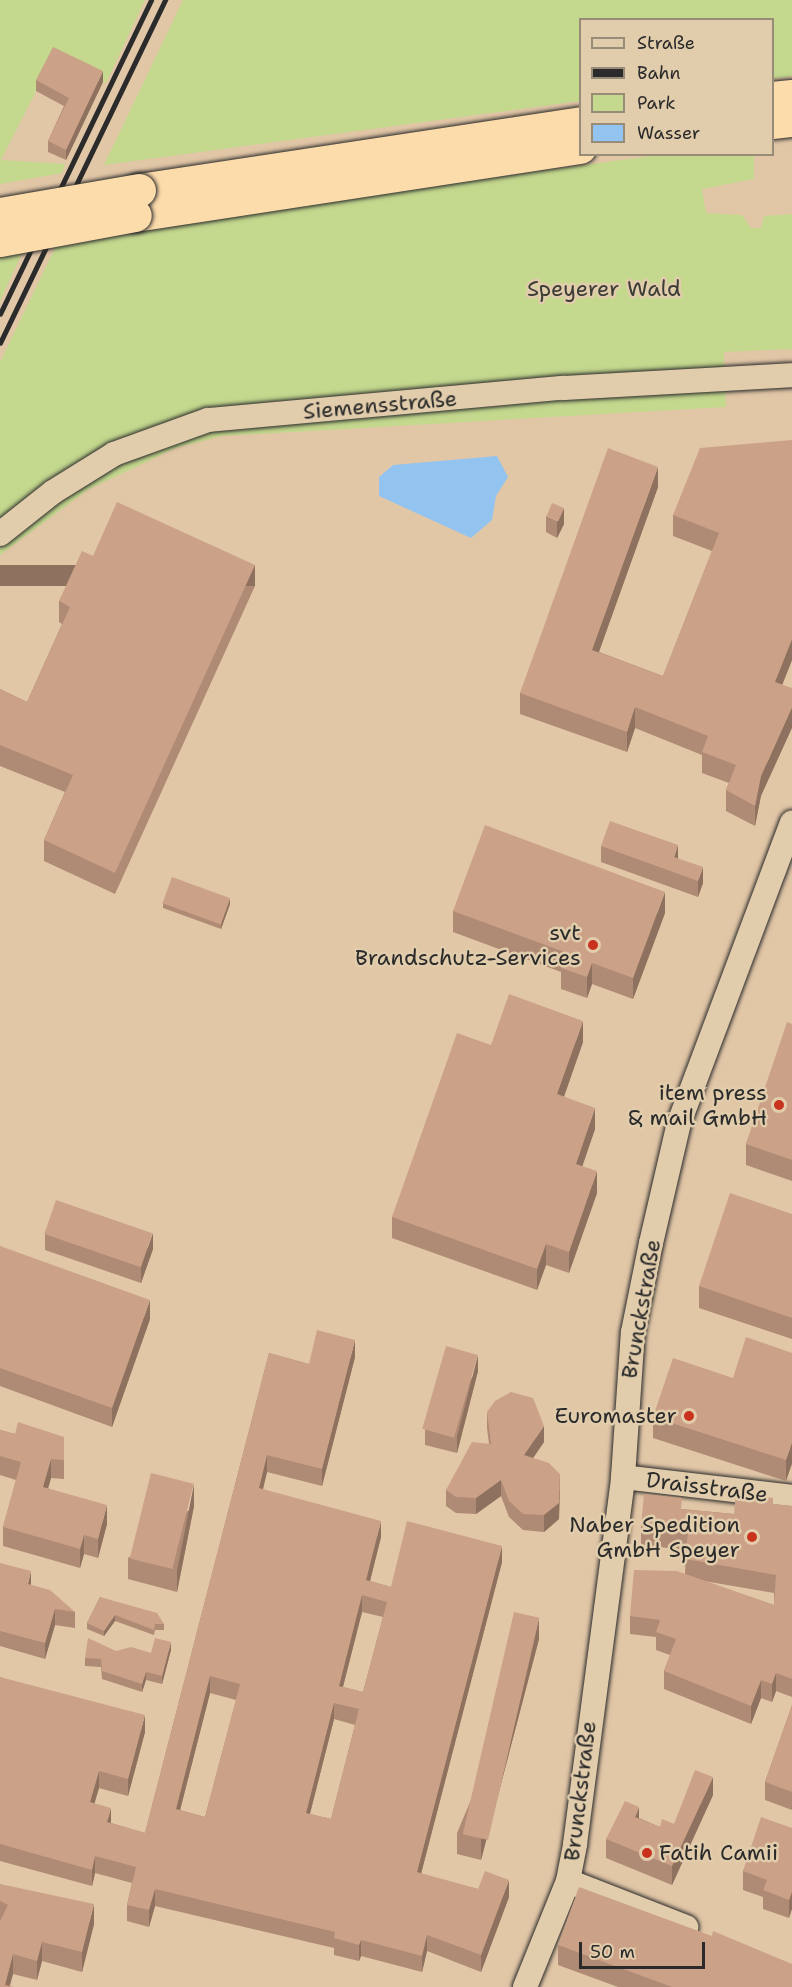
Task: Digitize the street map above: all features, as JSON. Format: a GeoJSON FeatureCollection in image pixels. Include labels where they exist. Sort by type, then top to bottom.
{"type":"FeatureCollection","features":[{"type":"Feature","properties":{"kind":"highway"},"geometry":{"type":"LineString","coordinates":[[774,98],[792,96]]}},
{"type":"Feature","properties":{"kind":"highway"},"geometry":{"type":"LineString","coordinates":[[774,122],[792,120]]}},
{"type":"Feature","properties":{"kind":"highway"},"geometry":{"type":"LineString","coordinates":[[0,240],[137,202],[579,123]]}},
{"type":"Feature","properties":{"kind":"highway"},"geometry":{"type":"LineString","coordinates":[[0,214],[137,202],[579,147]]}},
{"type":"Feature","properties":{"kind":"street","name":"Siemensstraße"},"geometry":{"type":"LineString","coordinates":[[0,534],[53,492],[114,454],[208,420],[792,375]]}},
{"type":"Feature","properties":{"kind":"street","name":"Brunckstraße"},"geometry":{"type":"LineString","coordinates":[[525,1987],[568,1881],[623,1477],[633,1332],[679,1123],[792,823]]}},
{"type":"Feature","properties":{"kind":"street","name":"Draisstraße"},"geometry":{"type":"LineString","coordinates":[[623,1477],[792,1497]]}},
{"type":"Feature","properties":{"kind":"street"},"geometry":{"type":"LineString","coordinates":[[568,1881],[714,1938]]}},
{"type":"Feature","properties":{"kind":"green space"},"geometry":{"type":"Polygon","coordinates":[[[0,0],[145,0],[106,83],[53,58],[1,160],[65,164],[62,173],[0,184],[0,0]]]}},
{"type":"Feature","properties":{"kind":"green space"},"geometry":{"type":"Polygon","coordinates":[[[183,0],[792,0],[792,76],[774,79],[774,18],[579,18],[579,101],[104,165],[183,0]]]}},
{"type":"Feature","properties":{"kind":"green space","name":"Speyerer Wald"},"geometry":{"type":"Polygon","coordinates":[[[651,156],[754,156],[754,179],[702,189],[706,213],[742,215],[751,228],[761,228],[764,216],[792,214],[792,349],[724,352],[726,407],[222,436],[176,448],[89,489],[0,555],[0,362],[58,242],[199,217],[651,156]]]}},
{"type":"Feature","properties":{"kind":"green space"},"geometry":{"type":"Polygon","coordinates":[[[24,249],[0,301],[0,253],[24,249]]]}},
{"type":"Feature","properties":{"kind":"water"},"geometry":{"type":"Polygon","coordinates":[[[497,456],[508,477],[496,496],[492,520],[471,538],[379,496],[379,477],[393,465],[497,456]]]}},
{"type":"Feature","properties":{"kind":"building"},"geometry":{"type":"Polygon","coordinates":[[[53,47],[103,71],[66,150],[48,141],[69,98],[36,80],[53,47]]]}},
{"type":"Feature","properties":{"kind":"building"},"geometry":{"type":"Polygon","coordinates":[[[792,440],[792,639],[775,682],[792,688],[792,707],[761,776],[755,806],[726,790],[736,765],[702,752],[708,736],[635,707],[627,732],[520,693],[608,448],[658,467],[592,650],[663,676],[719,533],[673,515],[700,448],[792,440]]]}},
{"type":"Feature","properties":{"kind":"building"},"geometry":{"type":"Polygon","coordinates":[[[117,502],[255,565],[115,873],[44,840],[73,775],[0,745],[0,689],[27,702],[70,607],[59,601],[82,551],[93,556],[117,502]]]}},
{"type":"Feature","properties":{"kind":"building"},"geometry":{"type":"Polygon","coordinates":[[[552,503],[564,508],[558,521],[547,516],[552,503]]]}},
{"type":"Feature","properties":{"kind":"building"},"geometry":{"type":"Polygon","coordinates":[[[610,821],[678,845],[674,857],[703,867],[698,881],[601,846],[610,821]]]}},
{"type":"Feature","properties":{"kind":"building"},"geometry":{"type":"Polygon","coordinates":[[[485,825],[665,892],[633,978],[592,963],[587,977],[561,968],[567,953],[453,911],[485,825]]]}},
{"type":"Feature","properties":{"kind":"building"},"geometry":{"type":"Polygon","coordinates":[[[172,877],[230,898],[221,925],[162,903],[172,877]]]}},
{"type":"Feature","properties":{"kind":"building"},"geometry":{"type":"Polygon","coordinates":[[[509,994],[583,1021],[557,1094],[595,1108],[576,1164],[597,1171],[569,1252],[546,1244],[537,1269],[392,1217],[457,1033],[491,1045],[509,994]]]}},
{"type":"Feature","properties":{"kind":"building","name":"item press & mail GmbH"},"geometry":{"type":"Polygon","coordinates":[[[787,1022],[792,1024],[792,1160],[746,1144],[787,1022]]]}},
{"type":"Feature","properties":{"kind":"building"},"geometry":{"type":"Polygon","coordinates":[[[730,1193],[792,1214],[792,1318],[699,1286],[730,1193]]]}},
{"type":"Feature","properties":{"kind":"building"},"geometry":{"type":"Polygon","coordinates":[[[56,1200],[152,1233],[141,1267],[44,1234],[56,1200]]]}},
{"type":"Feature","properties":{"kind":"building"},"geometry":{"type":"Polygon","coordinates":[[[0,1246],[150,1300],[112,1408],[0,1368],[0,1246]]]}},
{"type":"Feature","properties":{"kind":"building"},"geometry":{"type":"Polygon","coordinates":[[[317,1330],[355,1340],[322,1469],[267,1455],[259,1488],[381,1521],[366,1580],[391,1587],[407,1521],[502,1546],[417,1872],[478,1889],[485,1871],[509,1880],[481,1955],[427,1935],[422,1956],[361,1940],[359,1945],[334,1938],[335,1932],[155,1889],[149,1910],[127,1905],[136,1867],[95,1856],[92,1870],[0,1844],[0,1677],[145,1715],[128,1779],[99,1771],[90,1802],[111,1808],[107,1822],[145,1833],[269,1353],[309,1364],[317,1330]],[[362,1595],[339,1686],[363,1692],[387,1602],[362,1595]],[[210,1676],[176,1809],[205,1817],[240,1684],[210,1676]],[[334,1703],[306,1813],[331,1819],[359,1709],[334,1703]]]}},
{"type":"Feature","properties":{"kind":"building"},"geometry":{"type":"Polygon","coordinates":[[[746,1337],[792,1353],[792,1442],[786,1460],[653,1417],[673,1358],[733,1378],[746,1337]]]}},
{"type":"Feature","properties":{"kind":"building"},"geometry":{"type":"Polygon","coordinates":[[[446,1346],[478,1355],[454,1438],[422,1429],[446,1346]]]}},
{"type":"Feature","properties":{"kind":"building"},"geometry":{"type":"Polygon","coordinates":[[[511,1392],[533,1398],[544,1426],[524,1455],[549,1463],[560,1474],[559,1503],[544,1515],[523,1514],[509,1501],[501,1480],[476,1498],[456,1497],[446,1490],[472,1442],[491,1444],[487,1412],[495,1401],[511,1392]]]}},
{"type":"Feature","properties":{"kind":"building"},"geometry":{"type":"Polygon","coordinates":[[[18,1422],[64,1437],[64,1460],[51,1459],[43,1487],[107,1505],[98,1539],[84,1535],[80,1549],[3,1527],[21,1462],[0,1456],[0,1430],[15,1434],[18,1422]]]}},
{"type":"Feature","properties":{"kind":"building"},"geometry":{"type":"Polygon","coordinates":[[[151,1473],[194,1484],[172,1569],[130,1558],[151,1473]]]}},
{"type":"Feature","properties":{"kind":"building"},"geometry":{"type":"Polygon","coordinates":[[[736,1493],[773,1498],[773,1504],[792,1506],[792,1679],[776,1673],[772,1684],[761,1680],[751,1706],[664,1671],[676,1639],[656,1632],[660,1620],[630,1616],[634,1570],[677,1571],[774,1605],[776,1575],[685,1559],[688,1532],[641,1526],[644,1494],[682,1498],[681,1509],[734,1514],[736,1493]]]}},
{"type":"Feature","properties":{"kind":"building"},"geometry":{"type":"Polygon","coordinates":[[[0,1563],[31,1571],[28,1584],[50,1590],[75,1612],[55,1609],[45,1643],[0,1631],[0,1563]]]}},
{"type":"Feature","properties":{"kind":"building"},"geometry":{"type":"Polygon","coordinates":[[[100,1597],[157,1613],[164,1624],[155,1624],[154,1630],[115,1615],[104,1631],[87,1623],[100,1597]]]}},
{"type":"Feature","properties":{"kind":"building"},"geometry":{"type":"Polygon","coordinates":[[[514,1612],[539,1618],[488,1840],[463,1834],[514,1612]]]}},
{"type":"Feature","properties":{"kind":"building"},"geometry":{"type":"Polygon","coordinates":[[[88,1638],[116,1651],[131,1647],[151,1653],[155,1638],[171,1642],[162,1676],[146,1672],[142,1684],[102,1671],[101,1659],[85,1658],[88,1638]]]}},
{"type":"Feature","properties":{"kind":"building"},"geometry":{"type":"Polygon","coordinates":[[[792,1705],[792,1792],[765,1782],[792,1705]]]}},
{"type":"Feature","properties":{"kind":"building"},"geometry":{"type":"Polygon","coordinates":[[[695,1770],[713,1777],[672,1866],[606,1839],[625,1801],[639,1807],[635,1817],[660,1827],[662,1819],[674,1824],[695,1770]]]}},
{"type":"Feature","properties":{"kind":"building"},"geometry":{"type":"Polygon","coordinates":[[[761,1817],[792,1828],[792,1891],[789,1900],[763,1890],[767,1880],[743,1871],[761,1817]]]}},
{"type":"Feature","properties":{"kind":"building"},"geometry":{"type":"Polygon","coordinates":[[[0,1884],[94,1904],[82,1952],[42,1942],[37,1961],[13,1954],[5,1985],[14,1987],[0,1987],[0,1921],[8,1905],[0,1901],[0,1884]]]}},
{"type":"Feature","properties":{"kind":"building"},"geometry":{"type":"Polygon","coordinates":[[[579,1887],[712,1936],[713,1931],[792,1964],[792,1987],[672,1987],[558,1945],[579,1887]]]}},
{"type":"Feature","properties":{"kind":"railway"},"geometry":{"type":"LineString","coordinates":[[0,314],[151,0]]}},
{"type":"Feature","properties":{"kind":"railway"},"geometry":{"type":"LineString","coordinates":[[0,343],[165,0]]}},
{"type":"Feature","properties":{"kind":"place","name":"svt Brandschutz-Services"},"geometry":{"type":"Point","coordinates":[593,945]}},
{"type":"Feature","properties":{"kind":"place","name":"item press & mail GmbH"},"geometry":{"type":"Point","coordinates":[779,1105]}},
{"type":"Feature","properties":{"kind":"place","name":"Euromaster"},"geometry":{"type":"Point","coordinates":[689,1416]}},
{"type":"Feature","properties":{"kind":"place","name":"Naber Spedition GmbH Speyer"},"geometry":{"type":"Point","coordinates":[752,1537]}},
{"type":"Feature","properties":{"kind":"place","name":"Fatih Camii"},"geometry":{"type":"Point","coordinates":[647,1853]}}]}
